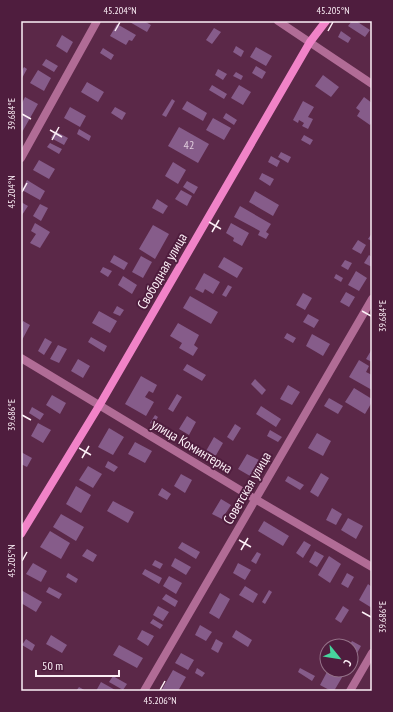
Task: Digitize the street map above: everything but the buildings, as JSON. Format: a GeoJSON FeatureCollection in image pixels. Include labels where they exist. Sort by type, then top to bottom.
{"type":"FeatureCollection","features":[{"type":"Feature","properties":{"kind":"street"},"geometry":{"type":"LineString","coordinates":[[21,158],[97,21]]}},
{"type":"Feature","properties":{"kind":"street"},"geometry":{"type":"LineString","coordinates":[[278,21],[372,84]]}},
{"type":"Feature","properties":{"kind":"street","name":"Свободная улица"},"geometry":{"type":"LineString","coordinates":[[21,534],[99,406],[310,42],[326,21]]}},
{"type":"Feature","properties":{"kind":"street","name":"Советская улица"},"geometry":{"type":"LineString","coordinates":[[144,691],[372,299]]}},
{"type":"Feature","properties":{"kind":"street","name":"улица Коминтерна"},"geometry":{"type":"LineString","coordinates":[[21,358],[255,499],[372,567]]}},
{"type":"Feature","properties":{"kind":"street"},"geometry":{"type":"LineString","coordinates":[[350,691],[372,653]]}}]}
